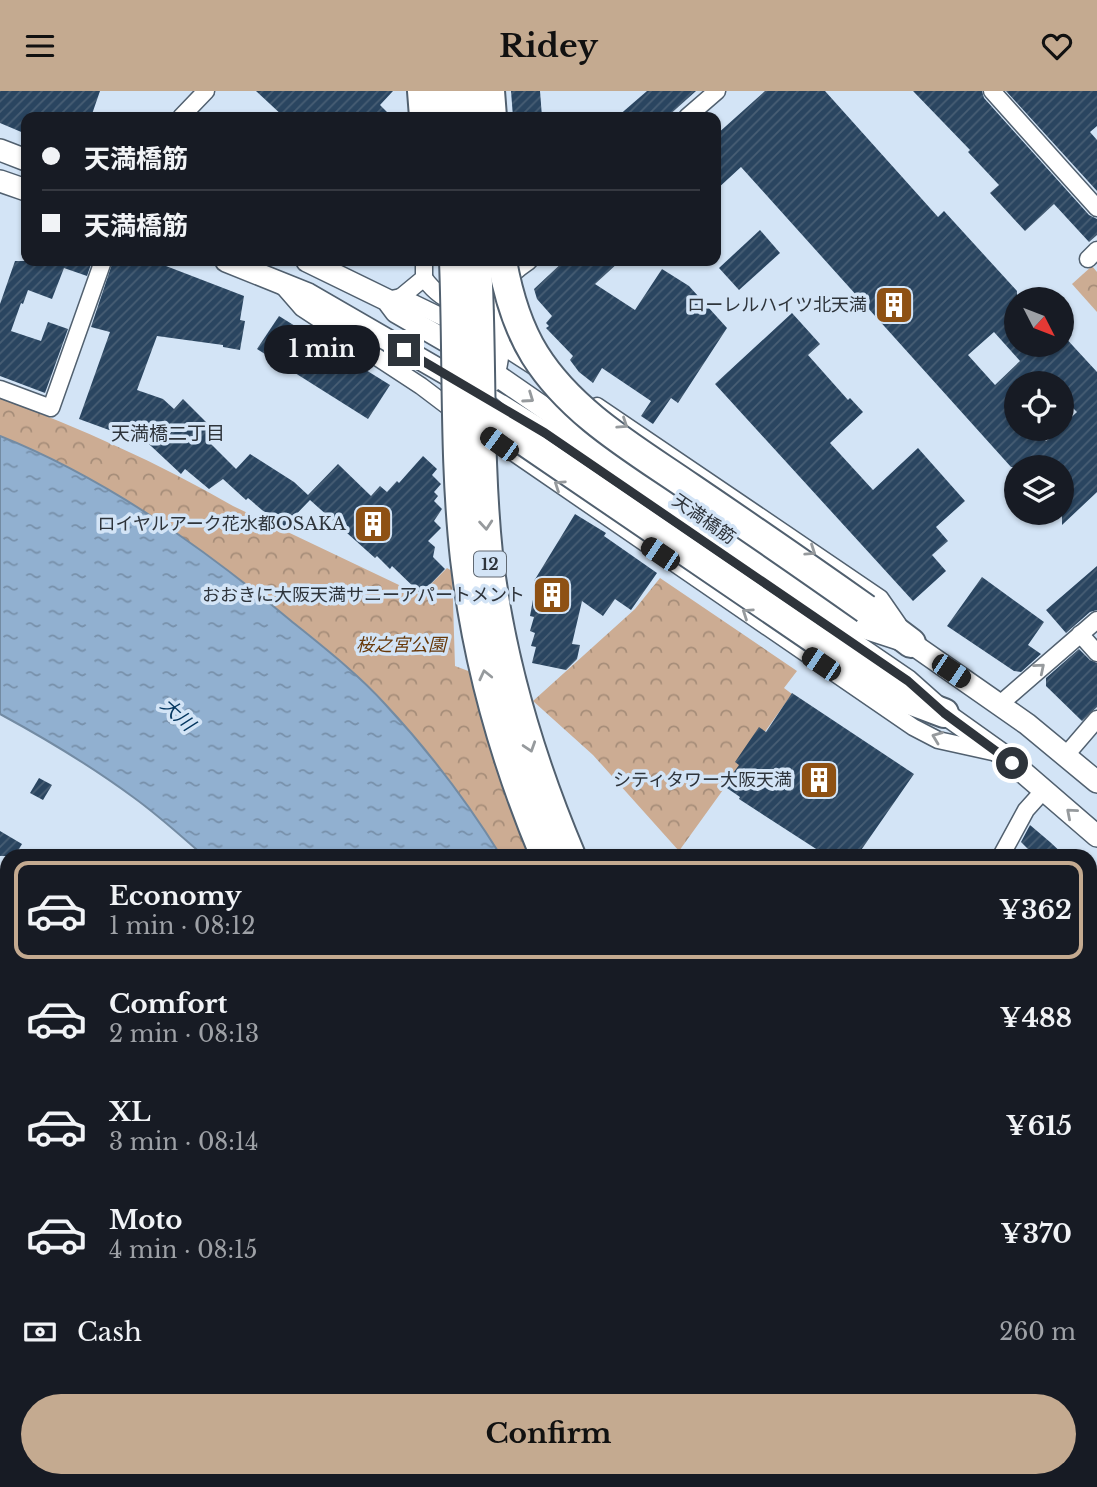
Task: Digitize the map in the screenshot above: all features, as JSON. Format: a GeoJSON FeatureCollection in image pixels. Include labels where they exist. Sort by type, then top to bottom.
{"type":"FeatureCollection","features":[{"type":"Feature","properties":{"kind":"highway"},"geometry":{"type":"LineString","coordinates":[[422,91],[424,112]]}},
{"type":"Feature","properties":{"kind":"highway"},"geometry":{"type":"LineString","coordinates":[[444,91],[446,112]]}},
{"type":"Feature","properties":{"kind":"highway"},"geometry":{"type":"LineString","coordinates":[[467,91],[469,112]]}},
{"type":"Feature","properties":{"kind":"highway"},"geometry":{"type":"LineString","coordinates":[[490,91],[492,112]]}},
{"type":"Feature","properties":{"kind":"highway","name":"12"},"geometry":{"type":"LineString","coordinates":[[454,266],[458,458],[471,603],[500,730],[542,849]]}},
{"type":"Feature","properties":{"kind":"highway","name":"12"},"geometry":{"type":"LineString","coordinates":[[477,266],[484,506],[494,596],[501,638],[523,724],[568,849]]}},
{"type":"Feature","properties":{"kind":"highway"},"geometry":{"type":"LineString","coordinates":[[429,269],[447,361],[476,403],[528,443],[896,695],[944,713]]}},
{"type":"Feature","properties":{"kind":"highway"},"geometry":{"type":"LineString","coordinates":[[513,270],[515,313],[524,335],[551,378],[576,404],[622,441],[866,608],[911,643]]}},
{"type":"Feature","properties":{"kind":"street"},"geometry":{"type":"LineString","coordinates":[[186,112],[206,91]]}},
{"type":"Feature","properties":{"kind":"street"},"geometry":{"type":"LineString","coordinates":[[414,91],[415,112]]}},
{"type":"Feature","properties":{"kind":"street"},"geometry":{"type":"LineString","coordinates":[[482,91],[484,112]]}},
{"type":"Feature","properties":{"kind":"street"},"geometry":{"type":"LineString","coordinates":[[693,112],[717,91]]}},
{"type":"Feature","properties":{"kind":"street"},"geometry":{"type":"LineString","coordinates":[[992,91],[1097,208]]}},
{"type":"Feature","properties":{"kind":"street"},"geometry":{"type":"LineString","coordinates":[[0,151],[21,158]]}},
{"type":"Feature","properties":{"kind":"street"},"geometry":{"type":"LineString","coordinates":[[0,181],[21,188]]}},
{"type":"Feature","properties":{"kind":"street"},"geometry":{"type":"LineString","coordinates":[[0,389],[51,408],[101,266]]}},
{"type":"Feature","properties":{"kind":"street","name":"天満橋筋"},"geometry":{"type":"LineString","coordinates":[[238,266],[320,301],[545,433],[908,681],[944,713],[1003,755],[1097,836]]}},
{"type":"Feature","properties":{"kind":"street","name":"天満橋筋"},"geometry":{"type":"LineString","coordinates":[[319,266],[394,298],[396,312],[453,345],[859,626],[911,643],[1000,704],[1097,782]]}},
{"type":"Feature","properties":{"kind":"street"},"geometry":{"type":"LineString","coordinates":[[513,270],[486,304],[473,307],[459,304],[437,292],[429,269],[394,298],[502,346],[572,390],[880,598],[911,643]]}},
{"type":"Feature","properties":{"kind":"street"},"geometry":{"type":"LineString","coordinates":[[478,393],[488,390],[496,376],[513,270]]}},
{"type":"Feature","properties":{"kind":"street"},"geometry":{"type":"LineString","coordinates":[[513,270],[523,317],[540,350],[572,390]]}},
{"type":"Feature","properties":{"kind":"street"},"geometry":{"type":"LineString","coordinates":[[280,283],[302,308],[421,386],[499,444],[913,727],[938,740],[1003,755]]}},
{"type":"Feature","properties":{"kind":"street"},"geometry":{"type":"LineString","coordinates":[[1000,704],[1097,620]]}},
{"type":"Feature","properties":{"kind":"street"},"geometry":{"type":"LineString","coordinates":[[1080,634],[1097,653]]}},
{"type":"Feature","properties":{"kind":"street"},"geometry":{"type":"LineString","coordinates":[[1066,755],[1097,719]]}},
{"type":"Feature","properties":{"kind":"street"},"geometry":{"type":"LineString","coordinates":[[1005,849],[1026,810],[1044,790]]}},
{"type":"Feature","properties":{"kind":"green space"},"geometry":{"type":"Polygon","coordinates":[[[1092,266],[1097,272],[1097,312],[1072,284],[1092,266]]]}},
{"type":"Feature","properties":{"kind":"green space","name":"桜之宮公園"},"geometry":{"type":"Polygon","coordinates":[[[0,398],[119,447],[233,506],[420,595],[447,568],[452,571],[455,666],[471,672],[487,740],[503,790],[530,849],[496,849],[437,767],[384,703],[262,597],[159,521],[0,436],[0,398]]]}},
{"type":"Feature","properties":{"kind":"green space"},"geometry":{"type":"Polygon","coordinates":[[[660,578],[797,671],[784,688],[792,694],[680,849],[677,849],[593,755],[533,701],[635,609],[660,578]]]}},
{"type":"Feature","properties":{"kind":"water","name":"大川"},"geometry":{"type":"Polygon","coordinates":[[[0,436],[78,473],[152,517],[223,567],[327,650],[374,693],[417,740],[475,816],[496,849],[196,849],[117,786],[68,753],[0,714],[0,436]]]}},
{"type":"Feature","properties":{"kind":"building"},"geometry":{"type":"Polygon","coordinates":[[[0,91],[100,91],[93,112],[21,112],[21,132],[0,123],[0,91]]]}},
{"type":"Feature","properties":{"kind":"building"},"geometry":{"type":"Polygon","coordinates":[[[256,91],[393,91],[380,105],[387,112],[279,112],[256,91]]]}},
{"type":"Feature","properties":{"kind":"building"},"geometry":{"type":"Polygon","coordinates":[[[511,91],[540,91],[542,112],[513,112],[511,91]]]}},
{"type":"Feature","properties":{"kind":"building"},"geometry":{"type":"Polygon","coordinates":[[[647,91],[696,91],[673,112],[623,112],[647,91]]]}},
{"type":"Feature","properties":{"kind":"building","name":"ローレルハイツ北天満"},"geometry":{"type":"Polygon","coordinates":[[[765,91],[825,91],[938,217],[944,211],[1013,287],[1004,287],[1004,343],[994,332],[968,355],[995,385],[1004,376],[1004,441],[1074,441],[1074,415],[1077,412],[1074,409],[1074,371],[1010,371],[1020,361],[1016,357],[1074,357],[1074,347],[1097,372],[1097,492],[1074,514],[1074,455],[1004,455],[1004,459],[741,167],[721,185],[721,131],[765,91]]]}},
{"type":"Feature","properties":{"kind":"building"},"geometry":{"type":"Polygon","coordinates":[[[913,91],[982,91],[984,98],[1089,215],[1097,219],[1097,235],[1089,242],[1054,204],[1025,231],[990,193],[999,185],[968,152],[970,150],[913,91]]]}},
{"type":"Feature","properties":{"kind":"building"},"geometry":{"type":"Polygon","coordinates":[[[1006,91],[1097,91],[1097,126],[1090,132],[1097,140],[1097,191],[1006,91]]]}},
{"type":"Feature","properties":{"kind":"building"},"geometry":{"type":"Polygon","coordinates":[[[760,230],[780,253],[739,290],[719,268],[760,230]]]}},
{"type":"Feature","properties":{"kind":"building"},"geometry":{"type":"Polygon","coordinates":[[[15,261],[21,261],[21,266],[90,266],[87,276],[64,268],[52,299],[28,290],[11,331],[41,341],[48,322],[68,329],[45,393],[0,376],[0,304],[15,261]]]}},
{"type":"Feature","properties":{"kind":"building"},"geometry":{"type":"Polygon","coordinates":[[[111,266],[166,266],[244,296],[240,320],[245,321],[240,350],[223,345],[157,336],[137,390],[163,399],[174,409],[183,399],[219,435],[211,444],[236,469],[250,454],[294,482],[308,495],[338,464],[371,496],[380,486],[387,492],[397,481],[399,483],[423,456],[437,469],[432,475],[441,484],[434,492],[438,496],[434,501],[442,509],[434,521],[441,528],[428,541],[435,547],[433,557],[445,569],[421,594],[392,566],[390,569],[377,556],[375,558],[310,500],[283,528],[223,479],[209,489],[185,469],[181,474],[136,432],[131,438],[79,419],[110,332],[91,327],[111,266]]]}},
{"type":"Feature","properties":{"kind":"building"},"geometry":{"type":"Polygon","coordinates":[[[559,266],[615,266],[595,284],[635,310],[662,269],[689,286],[727,328],[678,403],[671,398],[653,424],[641,416],[651,401],[602,368],[593,383],[579,372],[570,360],[573,356],[546,328],[549,326],[546,323],[552,316],[537,299],[534,289],[559,266]]]}},
{"type":"Feature","properties":{"kind":"building"},"geometry":{"type":"Polygon","coordinates":[[[792,313],[820,344],[808,355],[848,400],[850,398],[863,412],[830,443],[873,490],[918,448],[965,501],[936,527],[948,541],[932,555],[946,571],[913,601],[715,384],[792,313]]]}},
{"type":"Feature","properties":{"kind":"building"},"geometry":{"type":"Polygon","coordinates":[[[279,316],[390,385],[368,419],[257,349],[279,316]]]}},
{"type":"Feature","properties":{"kind":"building"},"geometry":{"type":"Polygon","coordinates":[[[575,514],[606,533],[604,536],[657,573],[631,610],[615,599],[603,616],[582,601],[572,644],[580,645],[577,659],[566,670],[532,663],[536,647],[531,646],[535,633],[530,631],[534,617],[530,616],[536,583],[534,581],[575,514]]]}},
{"type":"Feature","properties":{"kind":"building"},"geometry":{"type":"Polygon","coordinates":[[[1097,566],[1097,610],[1090,612],[1066,633],[1046,610],[1097,566]]]}},
{"type":"Feature","properties":{"kind":"building"},"geometry":{"type":"Polygon","coordinates":[[[982,577],[1044,622],[1028,645],[1041,654],[1021,672],[1014,671],[947,626],[982,577]]]}},
{"type":"Feature","properties":{"kind":"building"},"geometry":{"type":"Polygon","coordinates":[[[1079,649],[1097,663],[1097,707],[1082,721],[1046,686],[1046,678],[1079,649]]]}},
{"type":"Feature","properties":{"kind":"building","name":"シティタワー大阪天満"},"geometry":{"type":"Polygon","coordinates":[[[792,693],[914,774],[862,849],[816,849],[739,799],[740,797],[724,786],[739,765],[735,762],[759,727],[766,732],[792,693]]]}},
{"type":"Feature","properties":{"kind":"building"},"geometry":{"type":"Polygon","coordinates":[[[39,778],[52,785],[43,800],[30,793],[39,778]]]}},
{"type":"Feature","properties":{"kind":"building"},"geometry":{"type":"Polygon","coordinates":[[[1030,825],[1058,849],[1028,849],[1021,842],[1030,825]]]}},
{"type":"Feature","properties":{"kind":"building"},"geometry":{"type":"Polygon","coordinates":[[[0,831],[22,844],[19,849],[0,849],[0,831]]]}},
{"type":"Feature","properties":{"kind":"place","name":"ローレルハイツ北天満"},"geometry":{"type":"Point","coordinates":[894,305]}},
{"type":"Feature","properties":{"kind":"place","name":"ロイヤルアーク花水都OSAKA"},"geometry":{"type":"Point","coordinates":[373,524]}},
{"type":"Feature","properties":{"kind":"place","name":"おおきに大阪天満サニーアパートメント"},"geometry":{"type":"Point","coordinates":[552,595]}},
{"type":"Feature","properties":{"kind":"place","name":"シティタワー大阪天満"},"geometry":{"type":"Point","coordinates":[819,780]}},
{"type":"Feature","properties":{"kind":"district","name":"天満橋二丁目"},"geometry":{"type":"Point","coordinates":[168,433]}},
{"type":"Feature","properties":{"kind":"route"},"geometry":{"type":"LineString","coordinates":[[404,350],[545,433],[908,681],[944,713],[1012,763]]}}]}
